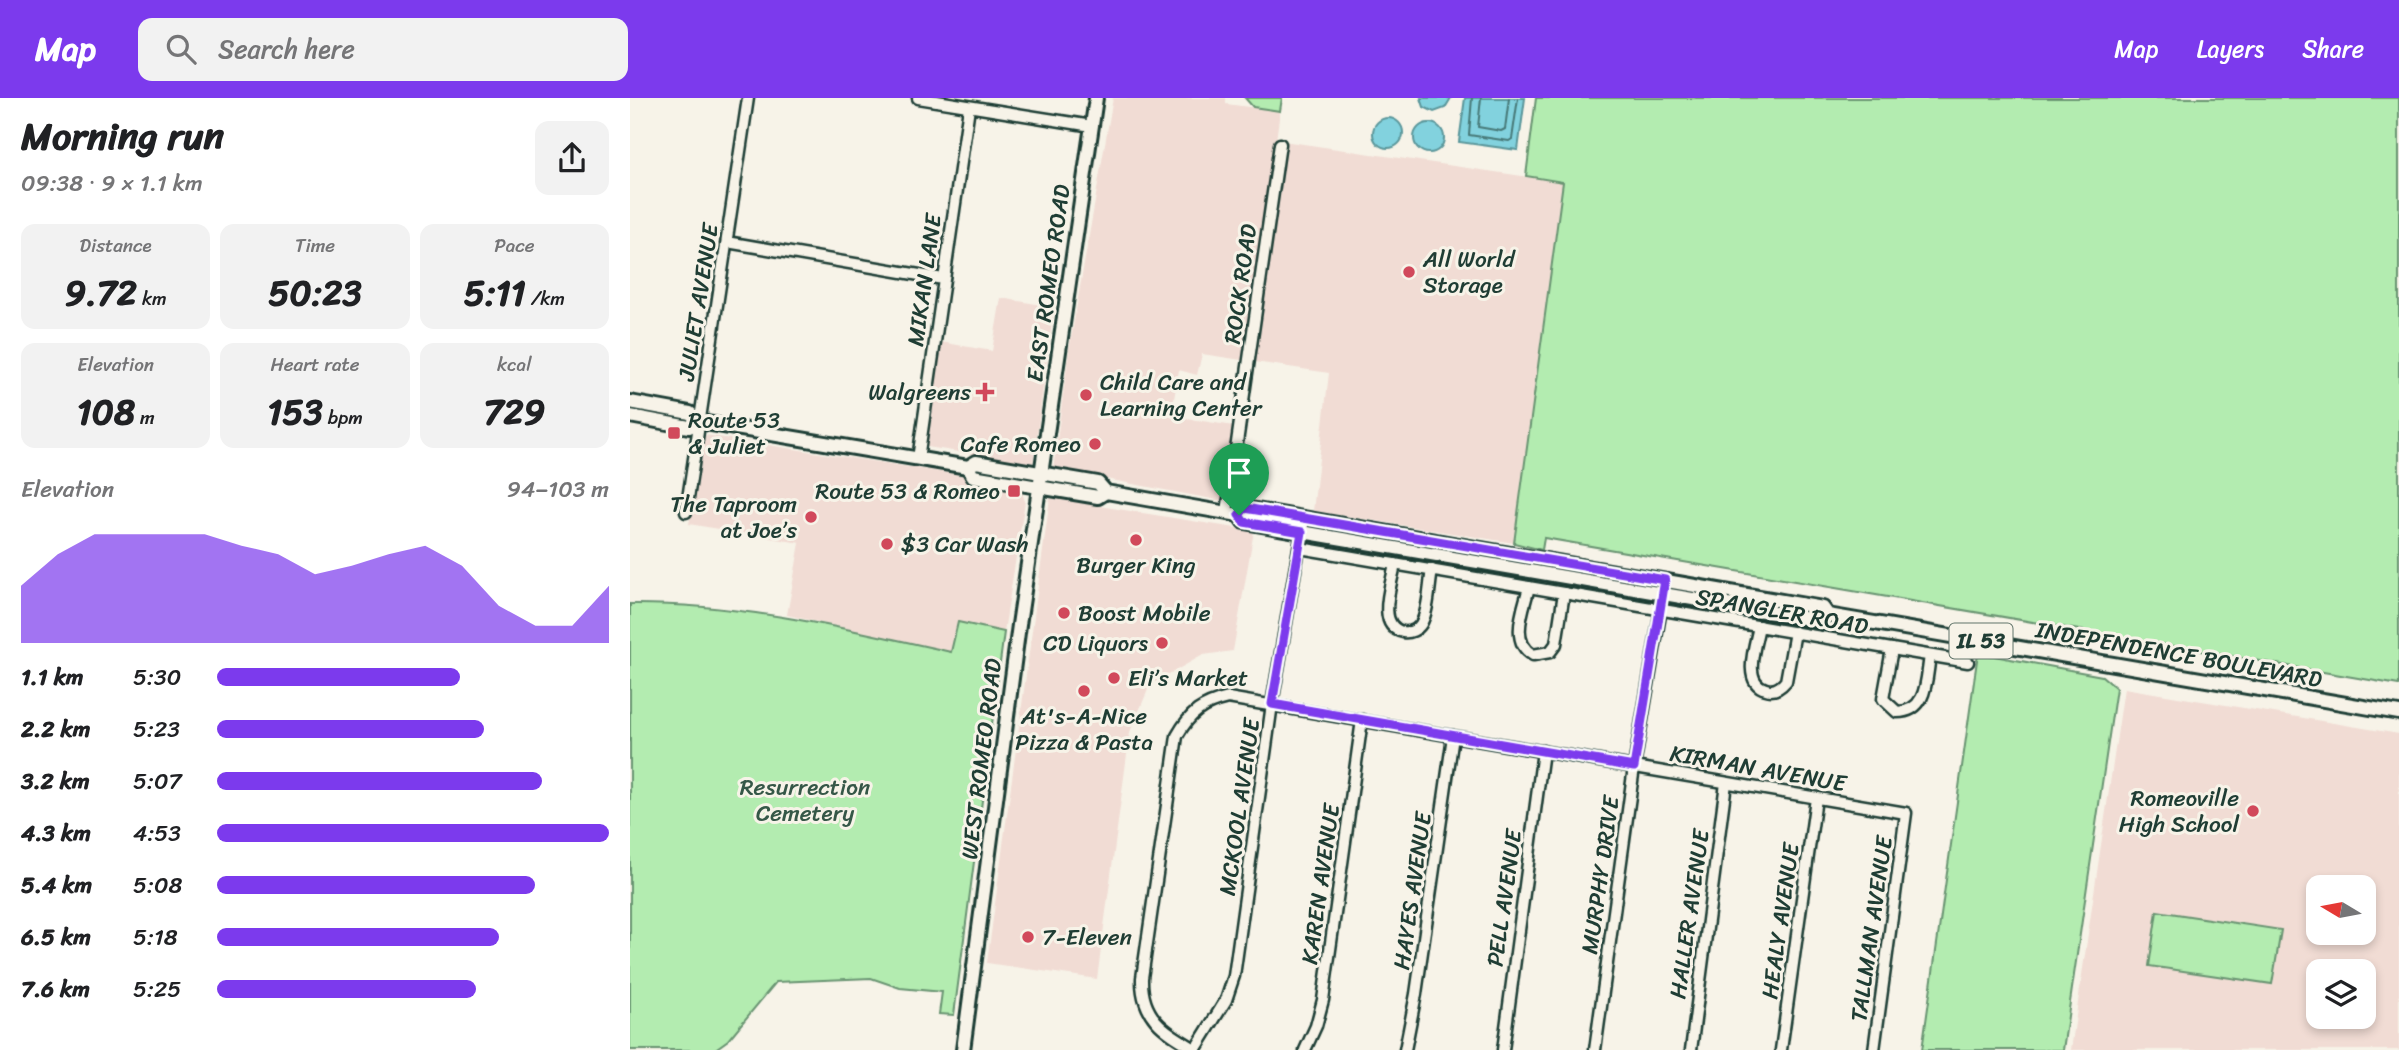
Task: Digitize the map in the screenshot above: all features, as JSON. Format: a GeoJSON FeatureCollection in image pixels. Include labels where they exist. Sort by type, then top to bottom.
{"type":"FeatureCollection","features":[{"type":"Feature","properties":{"kind":"main road","name":"EAST ROMEO ROAD"},"geometry":{"type":"LineString","coordinates":[[1042,473],[1096,98]]}},
{"type":"Feature","properties":{"kind":"main road","name":"INDEPENDENCE BOULEVARD"},"geometry":{"type":"LineString","coordinates":[[630,402],[690,412],[700,422]]}},
{"type":"Feature","properties":{"kind":"main road","name":"INDEPENDENCE BOULEVARD"},"geometry":{"type":"LineString","coordinates":[[630,416],[689,427],[700,422],[968,467],[976,462],[1098,483],[1106,492],[1233,514],[1244,522],[1821,621],[1828,615]]}},
{"type":"Feature","properties":{"kind":"main road","name":"INDEPENDENCE BOULEVARD"},"geometry":{"type":"LineString","coordinates":[[968,467],[974,476],[1098,497],[1106,492]]}},
{"type":"Feature","properties":{"kind":"main road","name":"WEST ROMEO ROAD"},"geometry":{"type":"LineString","coordinates":[[963,1050],[1019,625],[1042,473]]}},
{"type":"Feature","properties":{"kind":"main road","name":"INDEPENDENCE BOULEVARD"},"geometry":{"type":"LineString","coordinates":[[1233,514],[1245,508],[1823,608],[1828,615],[2399,713]]}},
{"type":"Feature","properties":{"kind":"street","name":"JULIET AVENUE"},"geometry":{"type":"LineString","coordinates":[[686,512],[748,98]]}},
{"type":"Feature","properties":{"kind":"street"},"geometry":{"type":"LineString","coordinates":[[918,98],[1092,126]]}},
{"type":"Feature","properties":{"kind":"street","name":"MIKAN LANE"},"geometry":{"type":"LineString","coordinates":[[918,459],[969,107]]}},
{"type":"Feature","properties":{"kind":"street","name":"ROCK ROAD"},"geometry":{"type":"LineString","coordinates":[[1233,514],[1280,144]]}},
{"type":"Feature","properties":{"kind":"street"},"geometry":{"type":"LineString","coordinates":[[727,242],[943,279]]}},
{"type":"Feature","properties":{"kind":"street","name":"MCKOOL AVENUE"},"geometry":{"type":"LineString","coordinates":[[1195,1050],[1226,1000],[1234,976],[1272,704],[1304,519]]}},
{"type":"Feature","properties":{"kind":"street","name":"SPANGLER ROAD"},"geometry":{"type":"LineString","coordinates":[[1300,548],[1968,662]]}},
{"type":"Feature","properties":{"kind":"street"},"geometry":{"type":"LineString","coordinates":[[1395,564],[1387,613],[1389,622],[1397,631],[1408,633],[1417,629],[1423,621],[1432,570]]}},
{"type":"Feature","properties":{"kind":"street","name":"MURPHY DRIVE"},"geometry":{"type":"LineString","coordinates":[[1595,1050],[1634,767],[1665,580]]}},
{"type":"Feature","properties":{"kind":"street"},"geometry":{"type":"LineString","coordinates":[[1529,587],[1519,635],[1525,651],[1533,655],[1550,652],[1556,644],[1564,593]]}},
{"type":"Feature","properties":{"kind":"street"},"geometry":{"type":"LineString","coordinates":[[1759,626],[1752,674],[1755,682],[1766,690],[1780,687],[1786,681],[1795,632]]}},
{"type":"Feature","properties":{"kind":"street"},"geometry":{"type":"LineString","coordinates":[[1892,649],[1883,699],[1897,712],[1911,711],[1922,701],[1930,656]]}},
{"type":"Feature","properties":{"kind":"street","name":"KIRMAN AVENUE"},"geometry":{"type":"LineString","coordinates":[[1195,1050],[1156,1023],[1146,1010],[1142,989],[1177,736],[1188,716],[1207,703],[1228,698],[1272,704],[1906,813]]}},
{"type":"Feature","properties":{"kind":"street","name":"KAREN AVENUE"},"geometry":{"type":"LineString","coordinates":[[1305,1050],[1316,1026],[1323,1000],[1362,720]]}},
{"type":"Feature","properties":{"kind":"street","name":"HAYES AVENUE"},"geometry":{"type":"LineString","coordinates":[[1405,1050],[1413,1016],[1453,736]]}},
{"type":"Feature","properties":{"kind":"street","name":"PELL AVENUE"},"geometry":{"type":"LineString","coordinates":[[1503,1050],[1543,751]]}},
{"type":"Feature","properties":{"kind":"street","name":"HALLER AVENUE"},"geometry":{"type":"LineString","coordinates":[[1691,1050],[1726,783]]}},
{"type":"Feature","properties":{"kind":"street","name":"HEALY AVENUE"},"geometry":{"type":"LineString","coordinates":[[1781,1050],[1816,798]]}},
{"type":"Feature","properties":{"kind":"street","name":"TALLMAN AVENUE"},"geometry":{"type":"LineString","coordinates":[[1874,1050],[1906,813]]}},
{"type":"Feature","properties":{"kind":"shaded area"},"geometry":{"type":"Polygon","coordinates":[[[1113,98],[1226,98],[1226,104],[1280,111],[1276,140],[1563,182],[1514,543],[1313,511],[1329,373],[1202,354],[1197,375],[1179,370],[1171,416],[1234,426],[1223,501],[1053,469],[1069,350],[1113,98]]]}},
{"type":"Feature","properties":{"kind":"shaded area"},"geometry":{"type":"Polygon","coordinates":[[[1001,298],[1054,307],[1033,464],[915,445],[929,340],[992,351],[1001,298]]]}},
{"type":"Feature","properties":{"kind":"shaded area"},"geometry":{"type":"Polygon","coordinates":[[[705,435],[1012,483],[1021,490],[1025,501],[1004,632],[959,622],[951,653],[787,615],[800,543],[689,524],[705,435]]]}},
{"type":"Feature","properties":{"kind":"shaded area"},"geometry":{"type":"Polygon","coordinates":[[[1050,498],[1254,531],[1233,651],[1203,655],[1150,685],[1130,732],[1097,979],[987,963],[1050,498]]]}},
{"type":"Feature","properties":{"kind":"shaded area","name":"Romeoville High School"},"geometry":{"type":"Polygon","coordinates":[[[2124,688],[2399,734],[2399,1050],[2071,1050],[2124,688]]]}},
{"type":"Feature","properties":{"kind":"green space"},"geometry":{"type":"Polygon","coordinates":[[[1245,98],[1282,98],[1280,111],[1253,107],[1245,98]]]}},
{"type":"Feature","properties":{"kind":"green space"},"geometry":{"type":"Polygon","coordinates":[[[1536,98],[2399,98],[2399,685],[1544,538],[1542,550],[1514,543],[1563,182],[1526,176],[1536,98]]]}},
{"type":"Feature","properties":{"kind":"green space","name":"Resurrection Cemetery"},"geometry":{"type":"Polygon","coordinates":[[[630,604],[752,612],[951,652],[958,622],[1004,632],[954,1015],[939,1014],[942,992],[900,988],[871,978],[776,982],[728,1040],[714,1050],[630,1050],[630,604]]]}},
{"type":"Feature","properties":{"kind":"green space"},"geometry":{"type":"Polygon","coordinates":[[[1978,653],[2102,676],[2116,688],[2063,1050],[1922,1050],[1978,653]]]}},
{"type":"Feature","properties":{"kind":"green space"},"geometry":{"type":"Polygon","coordinates":[[[2157,911],[2281,930],[2272,984],[2149,966],[2157,911]]]}},
{"type":"Feature","properties":{"kind":"water"},"geometry":{"type":"Polygon","coordinates":[[[1421,98],[1451,98],[1445,108],[1434,112],[1424,107],[1421,98]]]}},
{"type":"Feature","properties":{"kind":"water"},"geometry":{"type":"Polygon","coordinates":[[[1465,98],[1525,98],[1518,150],[1459,142],[1465,98]]]}},
{"type":"Feature","properties":{"kind":"water"},"geometry":{"type":"Polygon","coordinates":[[[1388,118],[1399,122],[1403,133],[1399,144],[1388,148],[1377,144],[1373,133],[1377,122],[1388,118]]]}},
{"type":"Feature","properties":{"kind":"water"},"geometry":{"type":"Polygon","coordinates":[[[1429,123],[1440,127],[1444,138],[1440,149],[1429,153],[1418,149],[1414,138],[1418,127],[1429,123]]]}},
{"type":"Feature","properties":{"kind":"place","name":"All World Storage"},"geometry":{"type":"Point","coordinates":[1409,272]}},
{"type":"Feature","properties":{"kind":"place","name":"Walgreens"},"geometry":{"type":"Point","coordinates":[985,392]}},
{"type":"Feature","properties":{"kind":"place","name":"Child Care and Learning Center"},"geometry":{"type":"Point","coordinates":[1086,395]}},
{"type":"Feature","properties":{"kind":"place","name":"Route 53 & Juliet"},"geometry":{"type":"Point","coordinates":[674,433]}},
{"type":"Feature","properties":{"kind":"place","name":"Cafe Romeo"},"geometry":{"type":"Point","coordinates":[1095,444]}},
{"type":"Feature","properties":{"kind":"place","name":"Route 53 & Romeo"},"geometry":{"type":"Point","coordinates":[1014,491]}},
{"type":"Feature","properties":{"kind":"place","name":"The Taproom at Joe’s"},"geometry":{"type":"Point","coordinates":[811,517]}},
{"type":"Feature","properties":{"kind":"place","name":"Burger King"},"geometry":{"type":"Point","coordinates":[1136,540]}},
{"type":"Feature","properties":{"kind":"place","name":"$3 Car Wash"},"geometry":{"type":"Point","coordinates":[887,544]}},
{"type":"Feature","properties":{"kind":"place","name":"Boost Mobile"},"geometry":{"type":"Point","coordinates":[1064,613]}},
{"type":"Feature","properties":{"kind":"place","name":"CD Liquors"},"geometry":{"type":"Point","coordinates":[1162,643]}},
{"type":"Feature","properties":{"kind":"place","name":"Eli’s Market"},"geometry":{"type":"Point","coordinates":[1114,678]}},
{"type":"Feature","properties":{"kind":"place","name":"At's-A-Nice Pizza & Pasta"},"geometry":{"type":"Point","coordinates":[1084,691]}},
{"type":"Feature","properties":{"kind":"place","name":"Romeoville High School"},"geometry":{"type":"Point","coordinates":[2253,811]}},
{"type":"Feature","properties":{"kind":"place","name":"7-Eleven"},"geometry":{"type":"Point","coordinates":[1028,937]}},
{"type":"Feature","properties":{"kind":"route"},"geometry":{"type":"LineString","coordinates":[[1245,508],[1665,580],[1634,767],[1272,704],[1302,532],[1244,522],[1239,515],[1245,508]]}}]}
